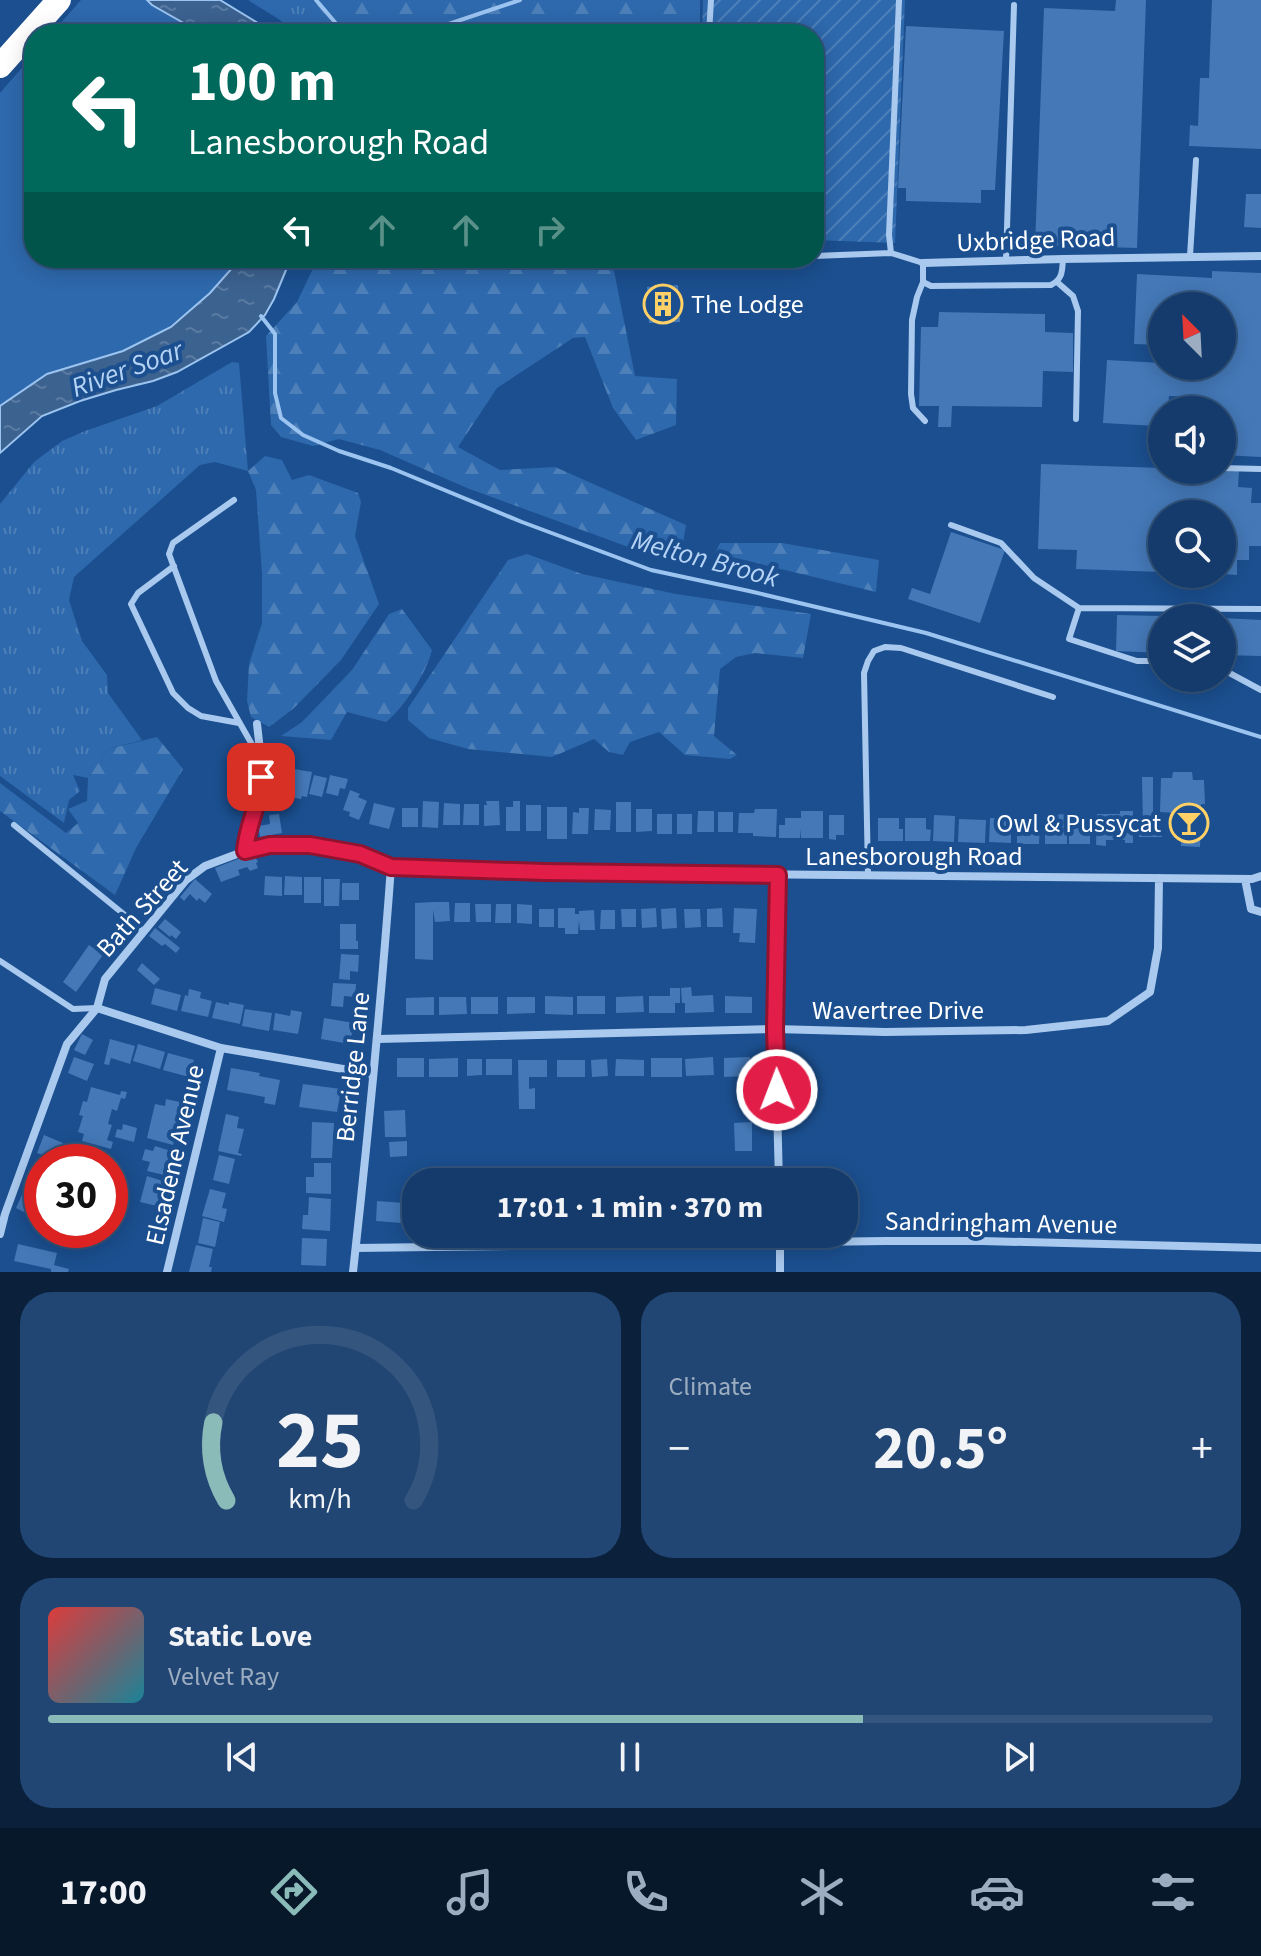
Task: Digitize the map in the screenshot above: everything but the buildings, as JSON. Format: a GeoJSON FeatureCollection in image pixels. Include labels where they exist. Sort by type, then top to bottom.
{"type":"FeatureCollection","features":[{"type":"Feature","properties":{"kind":"highway"},"geometry":{"type":"LineString","coordinates":[[38,24],[59,0]]}},
{"type":"Feature","properties":{"kind":"highway"},"geometry":{"type":"LineString","coordinates":[[5,61],[24,40]]}},
{"type":"Feature","properties":{"kind":"street","name":"Uxbridge Road"},"geometry":{"type":"LineString","coordinates":[[923,263],[1261,256]]}},
{"type":"Feature","properties":{"kind":"street"},"geometry":{"type":"LineString","coordinates":[[245,851],[246,835],[260,795],[261,759],[257,724]]}},
{"type":"Feature","properties":{"kind":"street","name":"Bath Street"},"geometry":{"type":"LineString","coordinates":[[0,1234],[67,1044],[97,1008],[105,979],[186,880],[205,866],[270,845],[310,845],[360,854],[391,867]]}},
{"type":"Feature","properties":{"kind":"street","name":"Lanesborough Road"},"geometry":{"type":"LineString","coordinates":[[391,867],[544,872],[1255,879],[1251,909],[1261,912]]}},
{"type":"Feature","properties":{"kind":"street","name":"Berridge Lane"},"geometry":{"type":"LineString","coordinates":[[353,1272],[378,1039],[391,867]]}},
{"type":"Feature","properties":{"kind":"street"},"geometry":{"type":"LineString","coordinates":[[778,875],[775,1029],[779,1168]]}},
{"type":"Feature","properties":{"kind":"street","name":"Wavertree Drive"},"geometry":{"type":"LineString","coordinates":[[378,1039],[775,1029],[885,1032],[1026,1030],[1108,1021],[1150,992],[1158,948],[1159,878]]}},
{"type":"Feature","properties":{"kind":"street"},"geometry":{"type":"LineString","coordinates":[[97,1008],[221,1048],[372,1074]]}},
{"type":"Feature","properties":{"kind":"street","name":"Elsadene Avenue"},"geometry":{"type":"LineString","coordinates":[[167,1272],[221,1048]]}},
{"type":"Feature","properties":{"kind":"street","name":"Sandringham Avenue"},"geometry":{"type":"LineString","coordinates":[[858,1239],[1261,1248]]}},
{"type":"Feature","properties":{"kind":"street","name":"Sandringham Avenue"},"geometry":{"type":"LineString","coordinates":[[356,1248],[402,1247]]}},
{"type":"Feature","properties":{"kind":"street"},"geometry":{"type":"LineString","coordinates":[[780,1248],[780,1272]]}},
{"type":"Feature","properties":{"kind":"lane"},"geometry":{"type":"LineString","coordinates":[[710,24],[711,0]]}},
{"type":"Feature","properties":{"kind":"lane"},"geometry":{"type":"LineString","coordinates":[[891,253],[889,235],[899,0]]}},
{"type":"Feature","properties":{"kind":"lane"},"geometry":{"type":"LineString","coordinates":[[1006,260],[1014,5]]}},
{"type":"Feature","properties":{"kind":"lane"},"geometry":{"type":"LineString","coordinates":[[1190,256],[1196,160]]}},
{"type":"Feature","properties":{"kind":"lane","name":"Uxbridge Road"},"geometry":{"type":"LineString","coordinates":[[824,256],[891,253],[923,263]]}},
{"type":"Feature","properties":{"kind":"lane"},"geometry":{"type":"LineString","coordinates":[[923,282],[931,286],[1051,285],[1062,275],[1063,259]]}},
{"type":"Feature","properties":{"kind":"lane"},"geometry":{"type":"LineString","coordinates":[[923,263],[923,282],[912,320],[911,394],[913,408],[925,421]]}},
{"type":"Feature","properties":{"kind":"lane"},"geometry":{"type":"LineString","coordinates":[[1057,282],[1073,296],[1078,311],[1076,419]]}},
{"type":"Feature","properties":{"kind":"lane"},"geometry":{"type":"LineString","coordinates":[[1236,468],[1261,469]]}},
{"type":"Feature","properties":{"kind":"lane"},"geometry":{"type":"LineString","coordinates":[[234,500],[173,543],[169,554],[216,681],[261,759]]}},
{"type":"Feature","properties":{"kind":"lane"},"geometry":{"type":"LineString","coordinates":[[951,525],[1001,543],[1034,578],[1079,608],[1261,609]]}},
{"type":"Feature","properties":{"kind":"lane"},"geometry":{"type":"LineString","coordinates":[[174,566],[138,593],[131,604],[173,693],[201,716],[239,723]]}},
{"type":"Feature","properties":{"kind":"lane"},"geometry":{"type":"LineString","coordinates":[[1079,608],[1069,639],[1137,661],[1148,661]]}},
{"type":"Feature","properties":{"kind":"lane"},"geometry":{"type":"LineString","coordinates":[[868,874],[864,673],[874,651],[885,647],[901,648],[1053,697]]}},
{"type":"Feature","properties":{"kind":"lane"},"geometry":{"type":"LineString","coordinates":[[1236,677],[1261,690]]}},
{"type":"Feature","properties":{"kind":"lane"},"geometry":{"type":"LineString","coordinates":[[14,825],[144,932]]}},
{"type":"Feature","properties":{"kind":"lane"},"geometry":{"type":"LineString","coordinates":[[0,961],[73,1009],[97,1008]]}},
{"type":"Feature","properties":{"kind":"green space"},"geometry":{"type":"Polygon","coordinates":[[[81,0],[147,0],[185,24],[60,24],[81,0]]]}},
{"type":"Feature","properties":{"kind":"green space"},"geometry":{"type":"Polygon","coordinates":[[[248,0],[313,0],[332,24],[285,24],[248,0]]]}},
{"type":"Feature","properties":{"kind":"green space"},"geometry":{"type":"Polygon","coordinates":[[[313,0],[700,0],[700,24],[332,24],[313,0]]]}},
{"type":"Feature","properties":{"kind":"green space"},"geometry":{"type":"Polygon","coordinates":[[[703,0],[905,0],[895,243],[824,240],[824,24],[702,24],[703,0]]]}},
{"type":"Feature","properties":{"kind":"green space"},"geometry":{"type":"Polygon","coordinates":[[[24,65],[24,268],[232,268],[210,293],[171,327],[123,351],[47,374],[0,406],[0,93],[24,65]]]}},
{"type":"Feature","properties":{"kind":"green space"},"geometry":{"type":"Polygon","coordinates":[[[313,268],[611,268],[635,376],[677,379],[676,425],[636,440],[613,408],[585,337],[573,338],[497,388],[458,447],[500,470],[555,467],[686,525],[682,550],[661,559],[467,488],[380,450],[339,439],[313,446],[281,437],[271,425],[266,336],[297,302],[313,268]]]}},
{"type":"Feature","properties":{"kind":"green space"},"geometry":{"type":"Polygon","coordinates":[[[232,362],[239,363],[248,471],[215,462],[200,465],[74,577],[69,600],[82,641],[107,675],[108,693],[142,740],[108,749],[88,778],[73,775],[80,791],[69,800],[64,823],[0,776],[0,504],[34,462],[62,441],[157,406],[232,362]]]}},
{"type":"Feature","properties":{"kind":"green space"},"geometry":{"type":"Polygon","coordinates":[[[265,456],[282,460],[292,480],[309,475],[358,493],[361,502],[355,536],[379,604],[341,660],[293,709],[269,727],[251,717],[247,701],[249,664],[262,623],[256,490],[248,471],[265,456]]]}},
{"type":"Feature","properties":{"kind":"green space"},"geometry":{"type":"Polygon","coordinates":[[[720,543],[782,543],[879,560],[876,592],[715,553],[720,543]]]}},
{"type":"Feature","properties":{"kind":"green space"},"geometry":{"type":"Polygon","coordinates":[[[527,554],[582,574],[676,594],[811,614],[803,658],[755,653],[736,657],[720,669],[714,736],[737,755],[730,759],[685,755],[659,732],[630,742],[623,755],[609,752],[594,739],[552,757],[468,749],[429,738],[408,720],[408,708],[508,560],[527,554]]]}},
{"type":"Feature","properties":{"kind":"green space"},"geometry":{"type":"Polygon","coordinates":[[[402,609],[432,650],[420,679],[393,716],[386,722],[347,712],[331,740],[281,736],[302,722],[352,670],[389,614],[402,609]]]}},
{"type":"Feature","properties":{"kind":"green space"},"geometry":{"type":"Polygon","coordinates":[[[157,737],[183,769],[136,848],[115,895],[0,811],[0,783],[66,833],[78,823],[68,809],[87,801],[88,778],[108,749],[157,737]]]}},
{"type":"Feature","properties":{"kind":"water"},"geometry":{"type":"Polygon","coordinates":[[[147,0],[220,0],[260,24],[185,24],[147,0]]]}},
{"type":"Feature","properties":{"kind":"water","name":"River Soar"},"geometry":{"type":"Polygon","coordinates":[[[232,268],[287,268],[265,315],[249,332],[177,372],[80,401],[42,416],[0,453],[0,406],[47,374],[123,351],[171,327],[210,293],[232,268]]]}},
{"type":"Feature","properties":{"kind":"waterway"},"geometry":{"type":"LineString","coordinates":[[316,0],[336,24]]}},
{"type":"Feature","properties":{"kind":"waterway"},"geometry":{"type":"LineString","coordinates":[[449,24],[520,0]]}},
{"type":"Feature","properties":{"kind":"waterway","name":"Melton Brook"},"geometry":{"type":"LineString","coordinates":[[261,316],[275,334],[275,393],[281,418],[303,435],[339,451],[391,468],[522,522],[651,570],[926,633],[1261,737]]}},
{"type":"Feature","properties":{"kind":"place","name":"The Lodge"},"geometry":{"type":"Point","coordinates":[663,304]}},
{"type":"Feature","properties":{"kind":"place","name":"Owl & Pussycat"},"geometry":{"type":"Point","coordinates":[1189,823]}},
{"type":"Feature","properties":{"kind":"route"},"geometry":{"type":"LineString","coordinates":[[261,777],[260,795],[246,835],[245,851],[270,845],[310,845],[360,854],[391,867],[778,875],[777,1090]]}}]}
